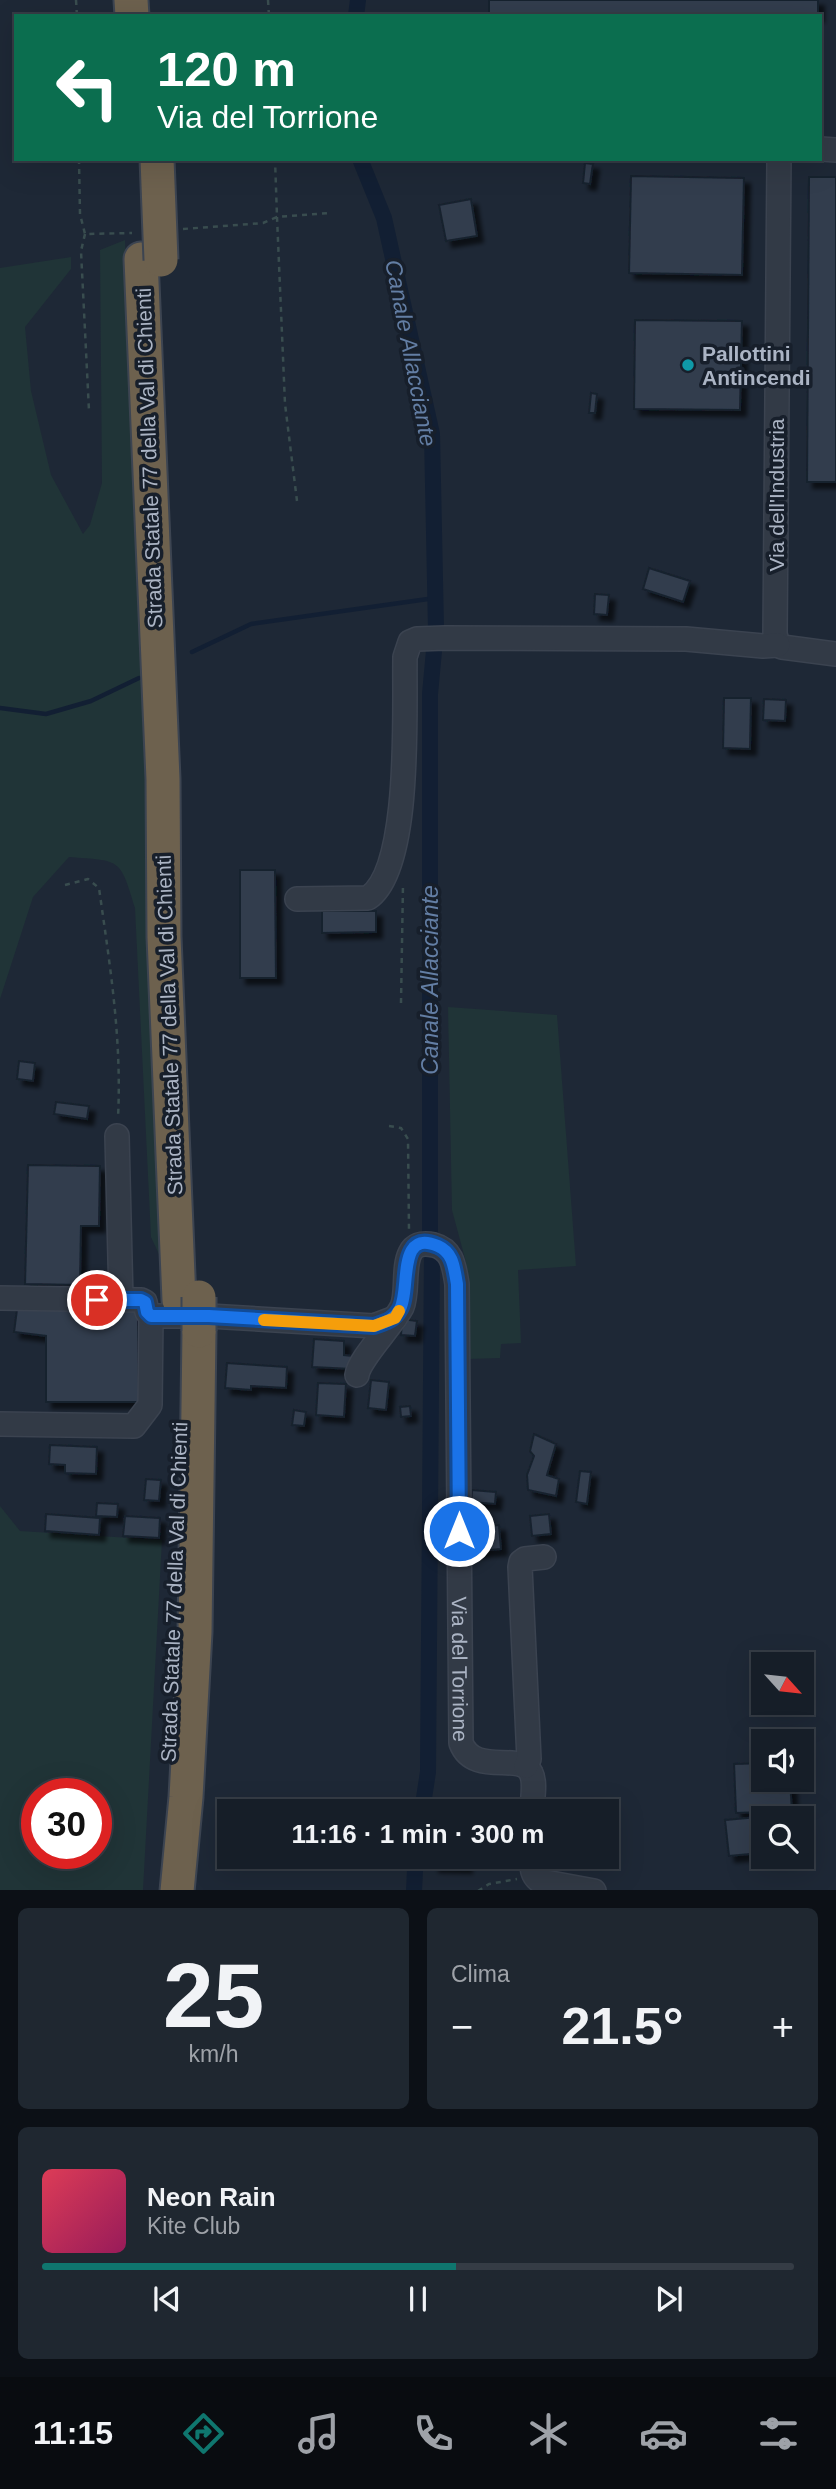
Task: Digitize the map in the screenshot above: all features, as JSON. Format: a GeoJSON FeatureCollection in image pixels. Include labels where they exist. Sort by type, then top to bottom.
{"type":"FeatureCollection","features":[{"type":"Feature","properties":{"kind":"highway","name":"Strada Statale 77 della Val di Chienti"},"geometry":{"type":"LineString","coordinates":[[136,161],[144,250],[163,779],[163,937],[195,1632],[186,1797],[177,1890]]}},
{"type":"Feature","properties":{"kind":"highway","name":"Strada Statale 77 della Val di Chienti"},"geometry":{"type":"LineString","coordinates":[[144,250],[157,161]]}},
{"type":"Feature","properties":{"kind":"highway","name":"Strada Statale 77 della Val di Chienti"},"geometry":{"type":"LineString","coordinates":[[157,1890],[176,1631],[182,1315]]}},
{"type":"Feature","properties":{"kind":"street","name":"Via dell'Industria"},"geometry":{"type":"LineString","coordinates":[[778,645],[775,620],[779,161]]}},
{"type":"Feature","properties":{"kind":"street"},"geometry":{"type":"LineString","coordinates":[[297,899],[368,898],[377,892],[387,874],[400,825],[402,805],[405,657],[410,642],[417,639],[445,638],[678,639],[778,645],[789,649],[836,654]]}},
{"type":"Feature","properties":{"kind":"street"},"geometry":{"type":"LineString","coordinates":[[117,1136],[121,1300]]}},
{"type":"Feature","properties":{"kind":"street","name":"Via del Torrione"},"geometry":{"type":"LineString","coordinates":[[414,1248],[430,1244],[447,1252],[452,1259],[457,1284],[461,1743],[464,1752],[481,1762],[526,1766]]}},
{"type":"Feature","properties":{"kind":"street"},"geometry":{"type":"LineString","coordinates":[[357,1375],[358,1366],[379,1342],[402,1305],[407,1259],[414,1248]]}},
{"type":"Feature","properties":{"kind":"street"},"geometry":{"type":"LineString","coordinates":[[0,1298],[121,1300],[145,1302],[147,1312],[374,1326],[395,1318]]}},
{"type":"Feature","properties":{"kind":"street"},"geometry":{"type":"LineString","coordinates":[[0,1424],[134,1426],[150,1405],[182,1315]]}},
{"type":"Feature","properties":{"kind":"street"},"geometry":{"type":"LineString","coordinates":[[532,1799],[532,1776],[526,1766],[529,1759],[520,1567],[525,1559],[544,1557]]}},
{"type":"Feature","properties":{"kind":"street"},"geometry":{"type":"LineString","coordinates":[[535,1869],[550,1884],[588,1890]]}},
{"type":"Feature","properties":{"kind":"path"},"geometry":{"type":"LineString","coordinates":[[79,161],[80,214],[85,234],[80,251],[89,411]]}},
{"type":"Feature","properties":{"kind":"path"},"geometry":{"type":"LineString","coordinates":[[275,161],[285,404],[297,501]]}},
{"type":"Feature","properties":{"kind":"path"},"geometry":{"type":"LineString","coordinates":[[183,229],[263,223],[277,218],[330,213]]}},
{"type":"Feature","properties":{"kind":"path"},"geometry":{"type":"LineString","coordinates":[[85,234],[144,250]]}},
{"type":"Feature","properties":{"kind":"path"},"geometry":{"type":"LineString","coordinates":[[65,885],[88,879],[99,888],[116,1006],[119,1089],[117,1136]]}},
{"type":"Feature","properties":{"kind":"path"},"geometry":{"type":"LineString","coordinates":[[401,1003],[403,881]]}},
{"type":"Feature","properties":{"kind":"path"},"geometry":{"type":"LineString","coordinates":[[389,1126],[401,1128],[408,1139],[409,1243],[414,1248]]}},
{"type":"Feature","properties":{"kind":"path"},"geometry":{"type":"LineString","coordinates":[[480,1890],[529,1869]]}},
{"type":"Feature","properties":{"kind":"green space"},"geometry":{"type":"Polygon","coordinates":[[[125,240],[164,1265],[151,1237],[135,908],[126,879],[116,865],[99,859],[69,857],[33,897],[0,999],[0,268],[71,257],[71,269],[25,327],[31,391],[51,475],[83,534],[90,525],[102,483],[100,250],[125,240]]]}},
{"type":"Feature","properties":{"kind":"green space"},"geometry":{"type":"Polygon","coordinates":[[[448,1007],[557,1015],[576,1266],[518,1270],[521,1343],[501,1344],[500,1358],[467,1359],[466,1262],[452,1210],[448,1007]]]}},
{"type":"Feature","properties":{"kind":"green space"},"geometry":{"type":"Polygon","coordinates":[[[0,1506],[20,1531],[162,1540],[143,1890],[0,1890],[0,1506]]]}},
{"type":"Feature","properties":{"kind":"building"},"geometry":{"type":"Polygon","coordinates":[[[489,0],[818,0],[818,14],[489,14],[489,0]]]}},
{"type":"Feature","properties":{"kind":"building"},"geometry":{"type":"Polygon","coordinates":[[[585,163],[593,164],[590,184],[583,183],[585,163]]]}},
{"type":"Feature","properties":{"kind":"building"},"geometry":{"type":"Polygon","coordinates":[[[631,176],[744,178],[742,275],[629,273],[631,176]]]}},
{"type":"Feature","properties":{"kind":"building"},"geometry":{"type":"Polygon","coordinates":[[[809,177],[836,177],[836,482],[807,482],[809,177]]]}},
{"type":"Feature","properties":{"kind":"building"},"geometry":{"type":"Polygon","coordinates":[[[471,199],[477,236],[446,241],[439,205],[471,199]]]}},
{"type":"Feature","properties":{"kind":"building","name":"Pallottini Antincendi"},"geometry":{"type":"Polygon","coordinates":[[[635,320],[742,321],[740,410],[634,409],[635,320]]]}},
{"type":"Feature","properties":{"kind":"building"},"geometry":{"type":"Polygon","coordinates":[[[591,393],[597,394],[595,413],[589,413],[591,393]]]}},
{"type":"Feature","properties":{"kind":"building"},"geometry":{"type":"Polygon","coordinates":[[[649,568],[690,581],[683,602],[643,589],[649,568]]]}},
{"type":"Feature","properties":{"kind":"building"},"geometry":{"type":"Polygon","coordinates":[[[595,594],[609,595],[607,615],[594,614],[595,594]]]}},
{"type":"Feature","properties":{"kind":"building"},"geometry":{"type":"Polygon","coordinates":[[[724,698],[751,698],[750,749],[723,748],[724,698]]]}},
{"type":"Feature","properties":{"kind":"building"},"geometry":{"type":"Polygon","coordinates":[[[764,699],[786,700],[785,721],[763,720],[764,699]]]}},
{"type":"Feature","properties":{"kind":"building"},"geometry":{"type":"Polygon","coordinates":[[[240,870],[275,870],[276,978],[240,978],[240,870]]]}},
{"type":"Feature","properties":{"kind":"building"},"geometry":{"type":"Polygon","coordinates":[[[322,911],[376,911],[376,932],[322,933],[322,911]]]}},
{"type":"Feature","properties":{"kind":"building"},"geometry":{"type":"Polygon","coordinates":[[[19,1061],[35,1063],[33,1081],[17,1079],[19,1061]]]}},
{"type":"Feature","properties":{"kind":"building"},"geometry":{"type":"Polygon","coordinates":[[[56,1102],[89,1106],[87,1119],[54,1114],[56,1102]]]}},
{"type":"Feature","properties":{"kind":"building"},"geometry":{"type":"Polygon","coordinates":[[[28,1165],[100,1166],[99,1226],[81,1226],[80,1285],[25,1284],[28,1165]]]}},
{"type":"Feature","properties":{"kind":"building"},"geometry":{"type":"Polygon","coordinates":[[[17,1309],[138,1311],[139,1402],[46,1402],[46,1336],[14,1332],[17,1309]]]}},
{"type":"Feature","properties":{"kind":"building"},"geometry":{"type":"Polygon","coordinates":[[[402,1319],[417,1321],[415,1336],[401,1335],[402,1319]]]}},
{"type":"Feature","properties":{"kind":"building"},"geometry":{"type":"Polygon","coordinates":[[[314,1339],[344,1341],[344,1355],[353,1356],[352,1369],[312,1367],[314,1339]]]}},
{"type":"Feature","properties":{"kind":"building"},"geometry":{"type":"Polygon","coordinates":[[[227,1363],[287,1367],[286,1388],[225,1388],[227,1363]]]}},
{"type":"Feature","properties":{"kind":"building"},"geometry":{"type":"Polygon","coordinates":[[[371,1380],[389,1382],[386,1410],[368,1408],[371,1380]]]}},
{"type":"Feature","properties":{"kind":"building"},"geometry":{"type":"Polygon","coordinates":[[[318,1383],[346,1384],[344,1417],[316,1415],[318,1383]]]}},
{"type":"Feature","properties":{"kind":"building"},"geometry":{"type":"Polygon","coordinates":[[[410,1406],[411,1416],[401,1417],[400,1407],[410,1406]]]}},
{"type":"Feature","properties":{"kind":"building"},"geometry":{"type":"Polygon","coordinates":[[[294,1410],[306,1412],[304,1426],[292,1425],[294,1410]]]}},
{"type":"Feature","properties":{"kind":"building"},"geometry":{"type":"Polygon","coordinates":[[[534,1434],[556,1444],[547,1475],[559,1479],[556,1496],[528,1490],[527,1475],[534,1456],[530,1451],[534,1434]]]}},
{"type":"Feature","properties":{"kind":"building"},"geometry":{"type":"Polygon","coordinates":[[[50,1445],[97,1447],[96,1474],[65,1473],[65,1465],[49,1464],[50,1445]]]}},
{"type":"Feature","properties":{"kind":"building"},"geometry":{"type":"Polygon","coordinates":[[[580,1471],[591,1472],[587,1504],[576,1502],[580,1471]]]}},
{"type":"Feature","properties":{"kind":"building"},"geometry":{"type":"Polygon","coordinates":[[[146,1479],[161,1480],[159,1501],[144,1500],[146,1479]]]}},
{"type":"Feature","properties":{"kind":"building"},"geometry":{"type":"Polygon","coordinates":[[[472,1490],[496,1492],[495,1504],[471,1502],[472,1490]]]}},
{"type":"Feature","properties":{"kind":"building"},"geometry":{"type":"Polygon","coordinates":[[[97,1503],[118,1504],[117,1517],[96,1516],[97,1503]]]}},
{"type":"Feature","properties":{"kind":"building"},"geometry":{"type":"Polygon","coordinates":[[[46,1514],[100,1518],[99,1535],[45,1531],[46,1514]]]}},
{"type":"Feature","properties":{"kind":"building"},"geometry":{"type":"Polygon","coordinates":[[[549,1514],[551,1534],[532,1536],[530,1516],[549,1514]]]}},
{"type":"Feature","properties":{"kind":"building"},"geometry":{"type":"Polygon","coordinates":[[[125,1516],[160,1518],[159,1538],[123,1536],[125,1516]]]}},
{"type":"Feature","properties":{"kind":"building"},"geometry":{"type":"Polygon","coordinates":[[[499,1525],[501,1549],[466,1552],[466,1528],[499,1525]]]}},
{"type":"Feature","properties":{"kind":"building"},"geometry":{"type":"Polygon","coordinates":[[[751,1763],[751,1792],[791,1792],[792,1806],[751,1806],[751,1812],[736,1813],[734,1764],[751,1763]]]}},
{"type":"Feature","properties":{"kind":"building"},"geometry":{"type":"Polygon","coordinates":[[[751,1818],[751,1854],[729,1856],[725,1820],[751,1818]]]}},
{"type":"Feature","properties":{"kind":"waterway","name":"Canale Allacciante"},"geometry":{"type":"LineString","coordinates":[[356,14],[358,0]]}},
{"type":"Feature","properties":{"kind":"waterway","name":"Canale Allacciante"},"geometry":{"type":"LineString","coordinates":[[361,161],[384,218],[432,434],[436,629],[430,694],[432,1253],[428,1772],[424,1799]]}},
{"type":"Feature","properties":{"kind":"waterway"},"geometry":{"type":"LineString","coordinates":[[192,652],[251,624],[435,598]]}},
{"type":"Feature","properties":{"kind":"waterway"},"geometry":{"type":"LineString","coordinates":[[0,708],[46,714],[91,701],[139,678]]}},
{"type":"Feature","properties":{"kind":"waterway","name":"Canale Allacciante"},"geometry":{"type":"LineString","coordinates":[[414,1890],[415,1870]]}},
{"type":"Feature","properties":{"kind":"slow traffic"},"geometry":{"type":"LineString","coordinates":[[264,1320],[374,1326],[395,1318],[399,1311]]}},
{"type":"Feature","properties":{"kind":"place","name":"Pallottini Antincendi"},"geometry":{"type":"Point","coordinates":[688,365]}},
{"type":"Feature","properties":{"kind":"route"},"geometry":{"type":"LineString","coordinates":[[97,1300],[141,1300],[145,1302],[148,1315],[151,1316],[209,1316],[374,1326],[395,1318],[402,1305],[407,1259],[411,1251],[418,1245],[430,1244],[447,1252],[452,1259],[457,1284],[459,1531]]}}]}
